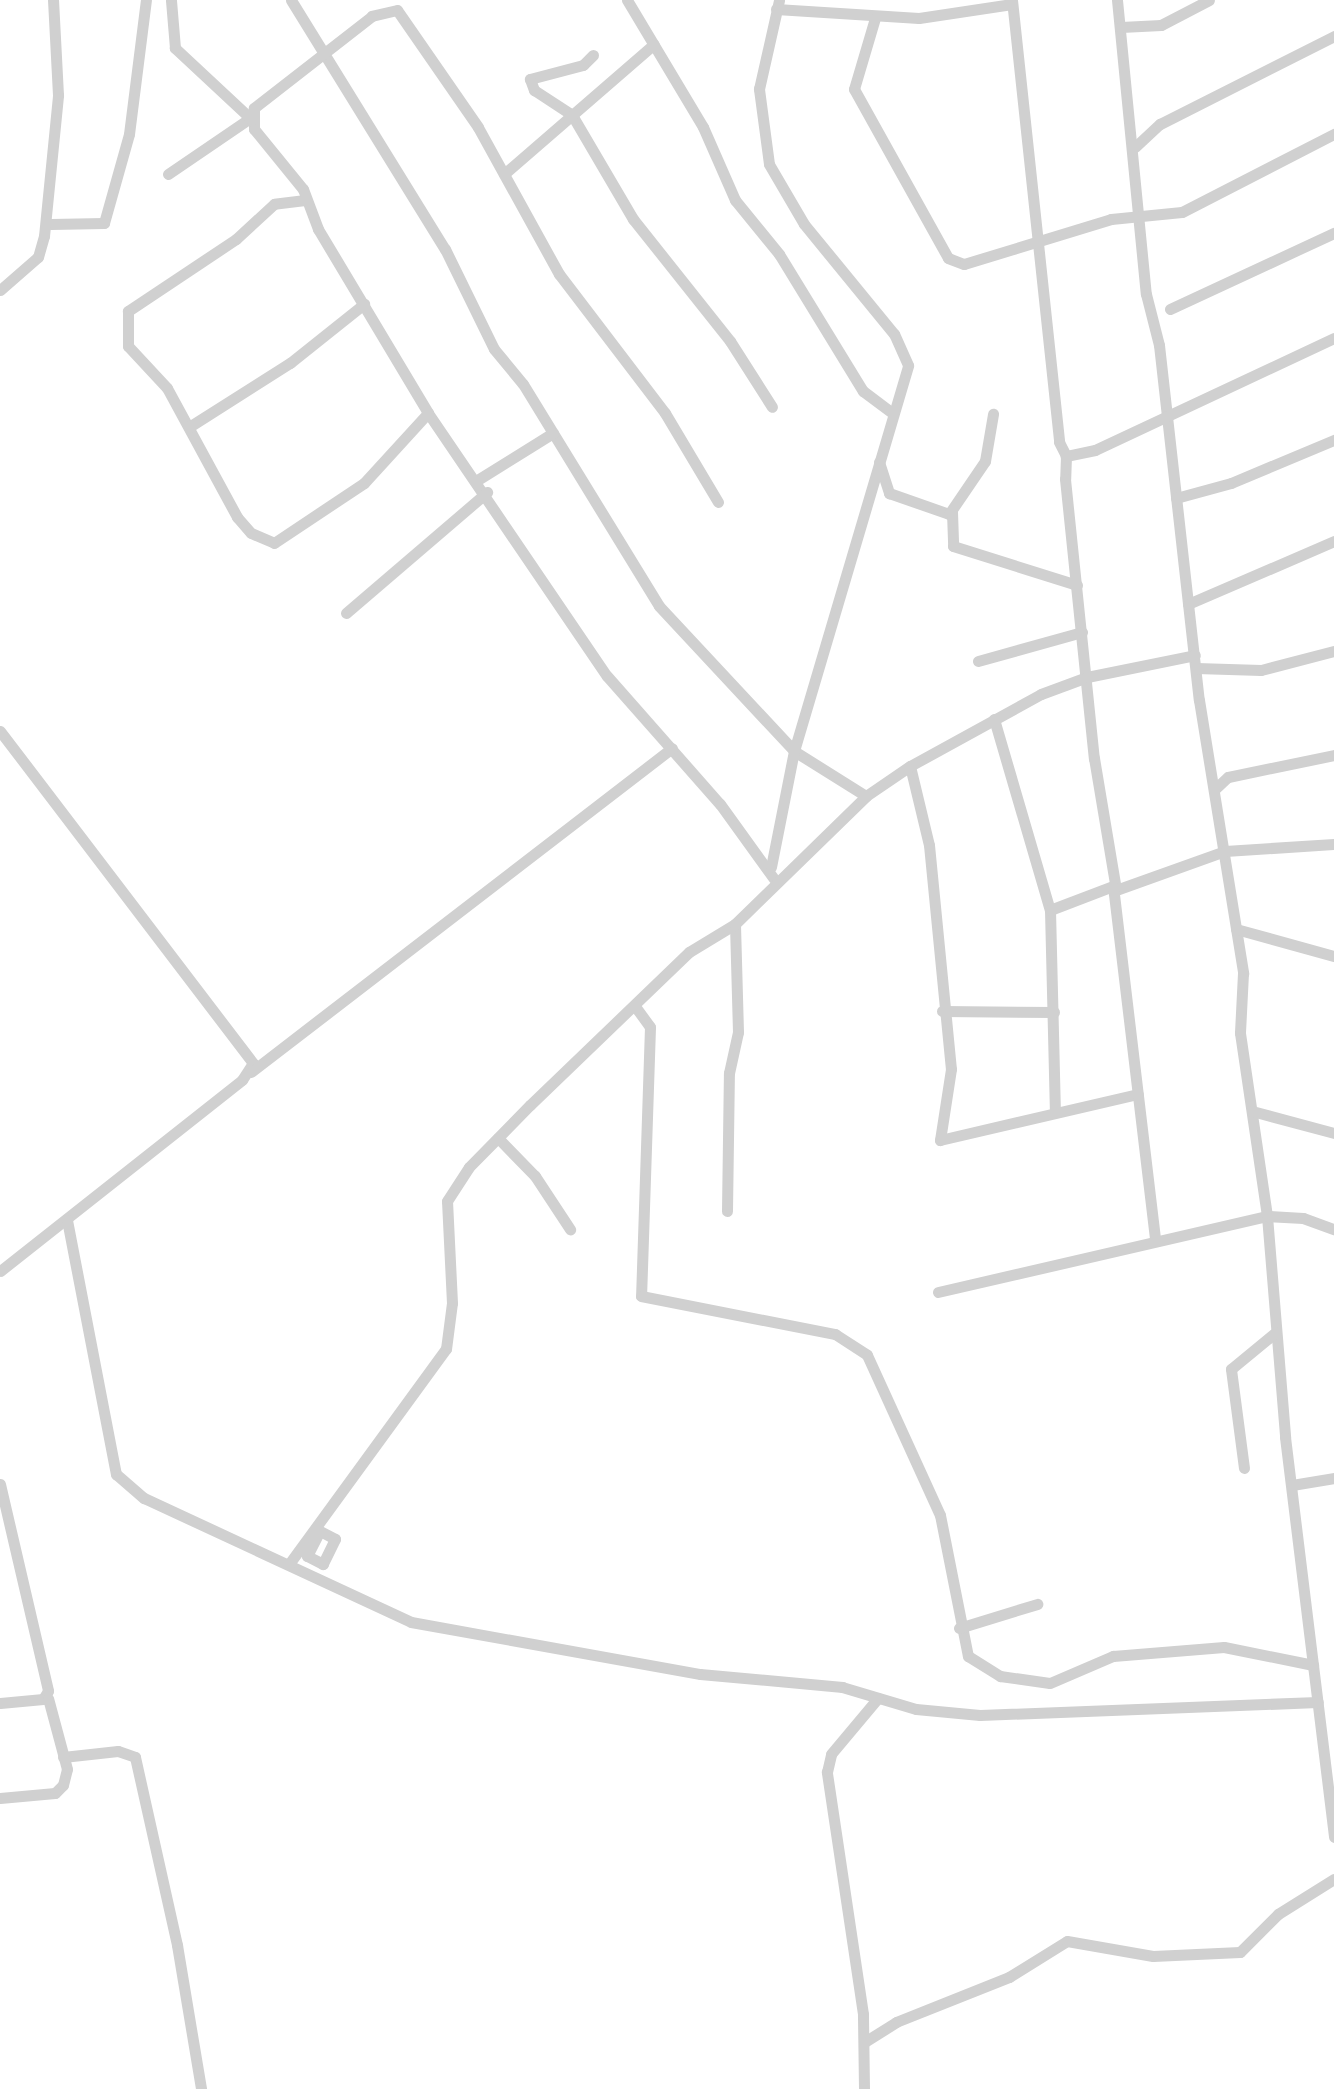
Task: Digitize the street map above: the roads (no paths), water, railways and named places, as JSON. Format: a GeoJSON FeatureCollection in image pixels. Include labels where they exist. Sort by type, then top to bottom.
{"type":"FeatureCollection","features":[{"type":"Feature","properties":{"kind":"street"},"geometry":{"type":"LineString","coordinates":[[0,290],[38,257],[44,236],[58,95],[53,0]]}},
{"type":"Feature","properties":{"kind":"street"},"geometry":{"type":"LineString","coordinates":[[51,224],[104,223],[129,134],[146,0]]}},
{"type":"Feature","properties":{"kind":"street"},"geometry":{"type":"LineString","coordinates":[[171,0],[175,48],[250,118],[305,200],[428,413],[479,479],[607,676],[672,748],[772,873]]}},
{"type":"Feature","properties":{"kind":"street"},"geometry":{"type":"LineString","coordinates":[[291,0],[445,249],[488,339],[553,433],[659,606],[794,751],[866,796]]}},
{"type":"Feature","properties":{"kind":"street"},"geometry":{"type":"LineString","coordinates":[[627,0],[703,127],[735,200],[779,254],[863,391],[890,411]]}},
{"type":"Feature","properties":{"kind":"street"},"geometry":{"type":"LineString","coordinates":[[1117,0],[1135,147],[1146,294],[1169,414],[1196,668],[1236,929],[1292,1485],[1334,1837]]}},
{"type":"Feature","properties":{"kind":"street"},"geometry":{"type":"LineString","coordinates":[[1121,27],[1161,25],[1209,0]]}},
{"type":"Feature","properties":{"kind":"street"},"geometry":{"type":"LineString","coordinates":[[772,873],[794,751],[854,560],[878,449],[906,375],[907,356],[804,224],[769,164],[759,89],[777,5],[875,18],[960,15],[1012,2],[1040,240],[1059,442],[1066,456],[1087,677],[1155,1239]]}},
{"type":"Feature","properties":{"kind":"street"},"geometry":{"type":"LineString","coordinates":[[168,174],[250,118],[372,16],[397,10],[504,174],[551,261],[665,413],[718,502]]}},
{"type":"Feature","properties":{"kind":"street"},"geometry":{"type":"LineString","coordinates":[[875,18],[854,89],[948,258],[964,264],[1040,240],[1141,215],[1199,205],[1334,134]]}},
{"type":"Feature","properties":{"kind":"street"},"geometry":{"type":"LineString","coordinates":[[1135,147],[1160,124],[1334,36]]}},
{"type":"Feature","properties":{"kind":"street"},"geometry":{"type":"LineString","coordinates":[[504,174],[654,44]]}},
{"type":"Feature","properties":{"kind":"street"},"geometry":{"type":"LineString","coordinates":[[593,55],[583,65],[530,79],[534,90],[572,115],[633,219],[730,341],[772,407]]}},
{"type":"Feature","properties":{"kind":"street"},"geometry":{"type":"LineString","coordinates":[[305,200],[274,204],[236,239],[128,311],[128,346],[167,388],[237,517],[251,533],[274,543],[364,483],[428,413]]}},
{"type":"Feature","properties":{"kind":"street"},"geometry":{"type":"LineString","coordinates":[[1170,309],[1334,233]]}},
{"type":"Feature","properties":{"kind":"street"},"geometry":{"type":"LineString","coordinates":[[189,427],[290,363],[364,304]]}},
{"type":"Feature","properties":{"kind":"street"},"geometry":{"type":"LineString","coordinates":[[1066,456],[1095,450],[1334,338]]}},
{"type":"Feature","properties":{"kind":"street"},"geometry":{"type":"LineString","coordinates":[[993,414],[985,461],[952,512],[953,546],[1077,585]]}},
{"type":"Feature","properties":{"kind":"street"},"geometry":{"type":"LineString","coordinates":[[479,479],[553,433]]}},
{"type":"Feature","properties":{"kind":"street"},"geometry":{"type":"LineString","coordinates":[[1176,498],[1231,483],[1334,440]]}},
{"type":"Feature","properties":{"kind":"street"},"geometry":{"type":"LineString","coordinates":[[878,449],[881,484],[889,493],[952,512]]}},
{"type":"Feature","properties":{"kind":"street"},"geometry":{"type":"LineString","coordinates":[[346,613],[487,492]]}},
{"type":"Feature","properties":{"kind":"street"},"geometry":{"type":"LineString","coordinates":[[1188,604],[1334,541]]}},
{"type":"Feature","properties":{"kind":"street"},"geometry":{"type":"LineString","coordinates":[[978,661],[1082,632]]}},
{"type":"Feature","properties":{"kind":"street"},"geometry":{"type":"LineString","coordinates":[[1196,668],[1261,670],[1334,651]]}},
{"type":"Feature","properties":{"kind":"street"},"geometry":{"type":"LineString","coordinates":[[289,1564],[446,1349],[452,1303],[447,1201],[498,1138],[637,1009],[689,952],[735,924],[772,873],[866,796],[910,766],[994,719],[1087,677],[1195,655]]}},
{"type":"Feature","properties":{"kind":"street"},"geometry":{"type":"LineString","coordinates":[[994,719],[1050,910],[1055,1111]]}},
{"type":"Feature","properties":{"kind":"street"},"geometry":{"type":"LineString","coordinates":[[0,731],[247,1054],[250,1073]]}},
{"type":"Feature","properties":{"kind":"street"},"geometry":{"type":"LineString","coordinates":[[0,1271],[250,1073],[672,748]]}},
{"type":"Feature","properties":{"kind":"street"},"geometry":{"type":"LineString","coordinates":[[1216,788],[1228,777],[1334,755]]}},
{"type":"Feature","properties":{"kind":"street"},"geometry":{"type":"LineString","coordinates":[[910,766],[929,845],[942,1011],[951,1069],[940,1140],[1138,1094]]}},
{"type":"Feature","properties":{"kind":"street"},"geometry":{"type":"LineString","coordinates":[[1212,770],[1228,777]]}},
{"type":"Feature","properties":{"kind":"street"},"geometry":{"type":"LineString","coordinates":[[1050,910],[1113,886],[1127,891],[1225,851],[1334,844]]}},
{"type":"Feature","properties":{"kind":"street"},"geometry":{"type":"LineString","coordinates":[[727,1211],[728,1087],[738,1032],[735,924]]}},
{"type":"Feature","properties":{"kind":"street"},"geometry":{"type":"LineString","coordinates":[[1236,929],[1334,956]]}},
{"type":"Feature","properties":{"kind":"street"},"geometry":{"type":"LineString","coordinates":[[637,1009],[650,1027],[641,1296],[835,1334],[867,1355],[940,1515],[959,1628],[968,1656],[979,1667],[1050,1683],[1113,1656],[1224,1647],[1313,1665]]}},
{"type":"Feature","properties":{"kind":"street"},"geometry":{"type":"LineString","coordinates":[[942,1011],[1054,1012]]}},
{"type":"Feature","properties":{"kind":"street"},"geometry":{"type":"LineString","coordinates":[[1252,1111],[1334,1133]]}},
{"type":"Feature","properties":{"kind":"street"},"geometry":{"type":"LineString","coordinates":[[498,1138],[535,1176],[570,1229]]}},
{"type":"Feature","properties":{"kind":"street"},"geometry":{"type":"LineString","coordinates":[[938,1292],[1155,1239],[1267,1216],[1303,1218],[1334,1229]]}},
{"type":"Feature","properties":{"kind":"street"},"geometry":{"type":"LineString","coordinates":[[67,1220],[116,1474],[144,1498],[437,1629],[713,1676],[842,1687],[878,1698],[980,1715],[1318,1702]]}},
{"type":"Feature","properties":{"kind":"street"},"geometry":{"type":"LineString","coordinates":[[1244,1468],[1231,1369],[1276,1332]]}},
{"type":"Feature","properties":{"kind":"street"},"geometry":{"type":"LineString","coordinates":[[1292,1485],[1334,1478]]}},
{"type":"Feature","properties":{"kind":"street"},"geometry":{"type":"LineString","coordinates":[[0,1484],[66,1779],[55,1793],[0,1798]]}},
{"type":"Feature","properties":{"kind":"street"},"geometry":{"type":"LineString","coordinates":[[959,1628],[1037,1604]]}},
{"type":"Feature","properties":{"kind":"street"},"geometry":{"type":"LineString","coordinates":[[0,1703],[48,1698]]}},
{"type":"Feature","properties":{"kind":"street"},"geometry":{"type":"LineString","coordinates":[[864,2089],[866,2041],[827,1772],[831,1754],[878,1698]]}},
{"type":"Feature","properties":{"kind":"street"},"geometry":{"type":"LineString","coordinates":[[63,1757],[118,1751],[135,1757],[174,1930],[201,2089]]}},
{"type":"Feature","properties":{"kind":"street"},"geometry":{"type":"LineString","coordinates":[[866,2041],[1009,1977],[1067,1941],[1153,1956],[1240,1952],[1278,1914],[1334,1879]]}}]}
